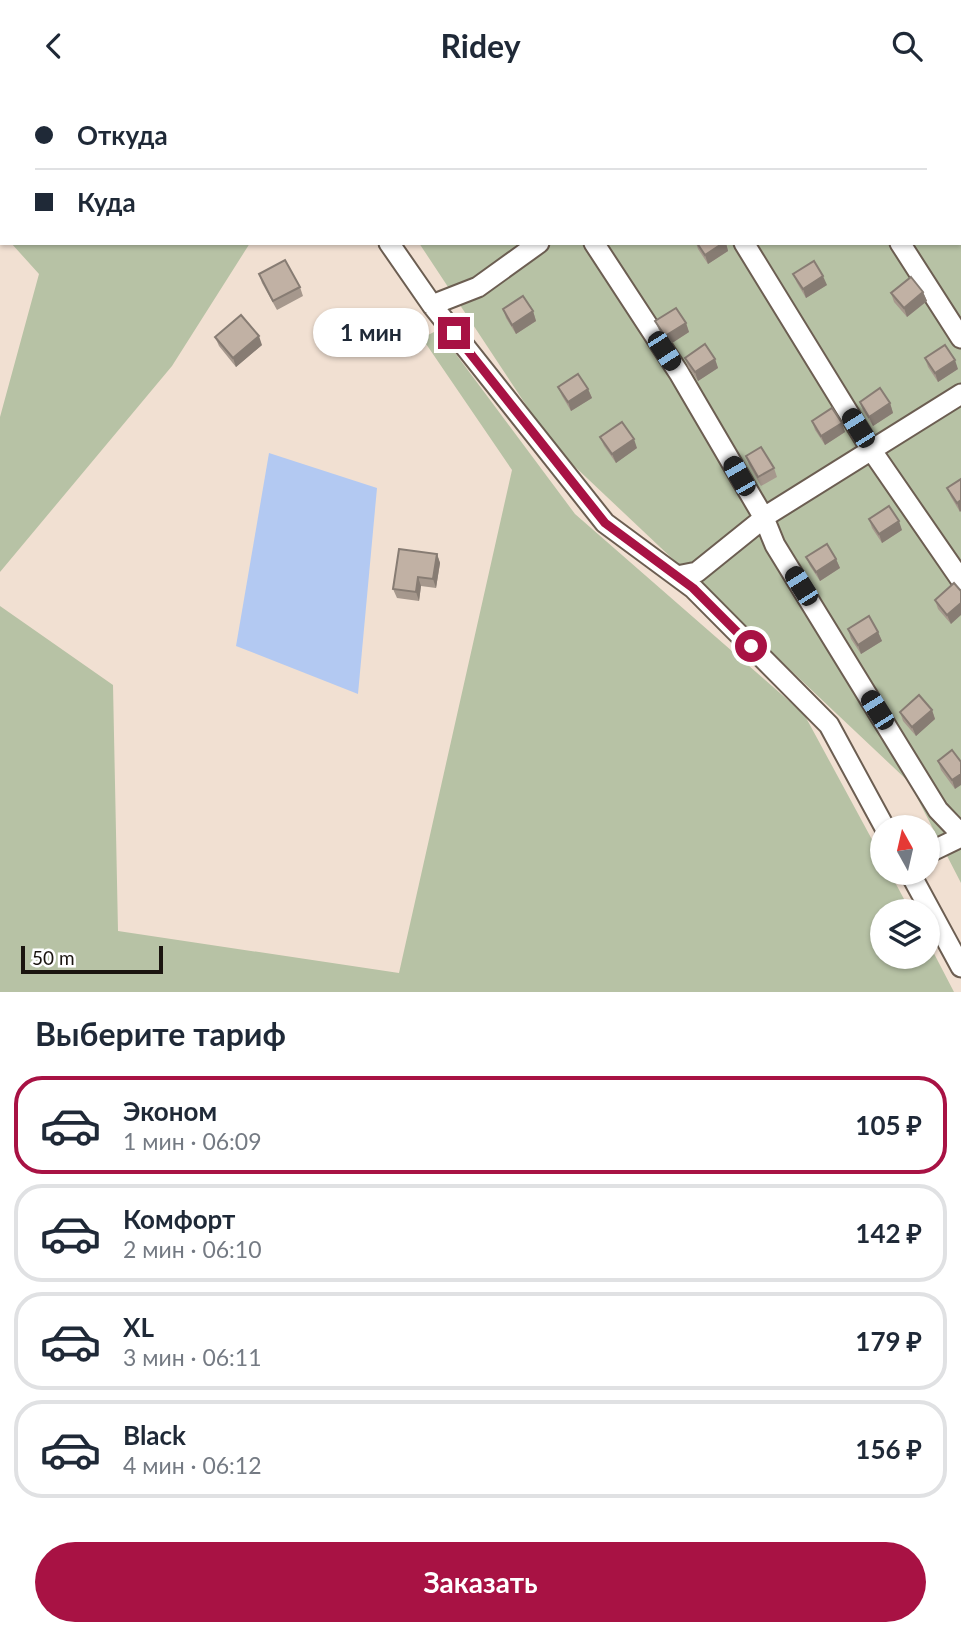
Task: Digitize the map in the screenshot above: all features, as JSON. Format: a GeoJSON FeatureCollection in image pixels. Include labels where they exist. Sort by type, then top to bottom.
{"type":"FeatureCollection","features":[{"type":"Feature","properties":{"kind":"street"},"geometry":{"type":"LineString","coordinates":[[390,245],[432,305],[605,523],[693,588],[829,725],[878,815]]}},
{"type":"Feature","properties":{"kind":"street"},"geometry":{"type":"LineString","coordinates":[[432,305],[478,287],[536,245]]}},
{"type":"Feature","properties":{"kind":"street"},"geometry":{"type":"LineString","coordinates":[[595,245],[678,373],[764,518],[775,545],[938,810],[961,835],[940,846]]}},
{"type":"Feature","properties":{"kind":"street"},"geometry":{"type":"LineString","coordinates":[[745,245],[872,451],[961,580]]}},
{"type":"Feature","properties":{"kind":"street"},"geometry":{"type":"LineString","coordinates":[[901,245],[961,338]]}},
{"type":"Feature","properties":{"kind":"street"},"geometry":{"type":"LineString","coordinates":[[677,576],[696,572],[764,518],[961,394]]}},
{"type":"Feature","properties":{"kind":"street"},"geometry":{"type":"LineString","coordinates":[[917,885],[961,967]]}},
{"type":"Feature","properties":{"kind":"green space"},"geometry":{"type":"Polygon","coordinates":[[[13,245],[249,245],[172,366],[0,572],[0,417],[39,274],[13,245]]]}},
{"type":"Feature","properties":{"kind":"green space"},"geometry":{"type":"Polygon","coordinates":[[[420,245],[961,245],[961,883],[940,842],[940,815],[926,815],[909,782],[553,446],[420,245]]]}},
{"type":"Feature","properties":{"kind":"green space"},"geometry":{"type":"Polygon","coordinates":[[[438,330],[575,514],[804,714],[870,836],[870,885],[896,885],[904,899],[870,899],[870,969],[940,969],[940,965],[954,992],[0,992],[0,606],[113,685],[118,931],[399,973],[512,470],[422,338],[438,330]]]}},
{"type":"Feature","properties":{"kind":"water"},"geometry":{"type":"Polygon","coordinates":[[[269,453],[377,488],[358,694],[236,646],[269,453]]]}},
{"type":"Feature","properties":{"kind":"building"},"geometry":{"type":"Polygon","coordinates":[[[698,245],[720,245],[705,255],[698,245]]]}},
{"type":"Feature","properties":{"kind":"building"},"geometry":{"type":"Polygon","coordinates":[[[285,260],[300,287],[273,301],[259,274],[285,260]]]}},
{"type":"Feature","properties":{"kind":"building"},"geometry":{"type":"Polygon","coordinates":[[[814,261],[823,276],[803,289],[793,274],[814,261]]]}},
{"type":"Feature","properties":{"kind":"building"},"geometry":{"type":"Polygon","coordinates":[[[911,277],[923,292],[904,308],[891,293],[911,277]]]}},
{"type":"Feature","properties":{"kind":"building"},"geometry":{"type":"Polygon","coordinates":[[[523,296],[533,311],[512,325],[503,309],[523,296]]]}},
{"type":"Feature","properties":{"kind":"building"},"geometry":{"type":"Polygon","coordinates":[[[676,308],[686,323],[665,336],[655,321],[676,308]]]}},
{"type":"Feature","properties":{"kind":"building"},"geometry":{"type":"Polygon","coordinates":[[[241,315],[259,336],[233,358],[215,337],[241,315]]]}},
{"type":"Feature","properties":{"kind":"building"},"geometry":{"type":"Polygon","coordinates":[[[705,344],[715,359],[695,372],[685,358],[705,344]]]}},
{"type":"Feature","properties":{"kind":"building"},"geometry":{"type":"Polygon","coordinates":[[[945,345],[955,360],[935,373],[925,358],[945,345]]]}},
{"type":"Feature","properties":{"kind":"building"},"geometry":{"type":"Polygon","coordinates":[[[578,374],[588,389],[568,402],[558,387],[578,374]]]}},
{"type":"Feature","properties":{"kind":"building"},"geometry":{"type":"Polygon","coordinates":[[[880,388],[890,403],[869,417],[860,402],[880,388]]]}},
{"type":"Feature","properties":{"kind":"building"},"geometry":{"type":"Polygon","coordinates":[[[832,408],[842,423],[821,436],[812,421],[832,408]]]}},
{"type":"Feature","properties":{"kind":"building"},"geometry":{"type":"Polygon","coordinates":[[[622,422],[634,439],[612,454],[600,437],[622,422]]]}},
{"type":"Feature","properties":{"kind":"building"},"geometry":{"type":"Polygon","coordinates":[[[761,447],[774,468],[758,477],[746,456],[761,447]]]}},
{"type":"Feature","properties":{"kind":"building"},"geometry":{"type":"Polygon","coordinates":[[[961,479],[961,500],[957,503],[947,488],[961,479]]]}},
{"type":"Feature","properties":{"kind":"building"},"geometry":{"type":"Polygon","coordinates":[[[889,506],[899,521],[879,534],[869,519],[889,506]]]}},
{"type":"Feature","properties":{"kind":"building"},"geometry":{"type":"Polygon","coordinates":[[[827,544],[836,559],[816,572],[806,557],[827,544]]]}},
{"type":"Feature","properties":{"kind":"building"},"geometry":{"type":"Polygon","coordinates":[[[399,549],[437,554],[433,579],[418,577],[416,592],[393,589],[399,549]]]}},
{"type":"Feature","properties":{"kind":"building"},"geometry":{"type":"Polygon","coordinates":[[[954,583],[961,591],[961,603],[947,615],[935,600],[954,583]]]}},
{"type":"Feature","properties":{"kind":"building"},"geometry":{"type":"Polygon","coordinates":[[[869,616],[878,632],[858,645],[848,629],[869,616]]]}},
{"type":"Feature","properties":{"kind":"building"},"geometry":{"type":"Polygon","coordinates":[[[919,695],[932,710],[912,727],[900,712],[919,695]]]}},
{"type":"Feature","properties":{"kind":"building"},"geometry":{"type":"Polygon","coordinates":[[[952,750],[961,762],[961,774],[952,780],[938,761],[952,750]]]}},
{"type":"Feature","properties":{"kind":"route"},"geometry":{"type":"LineString","coordinates":[[454,333],[605,523],[693,588],[751,646]]}}]}
